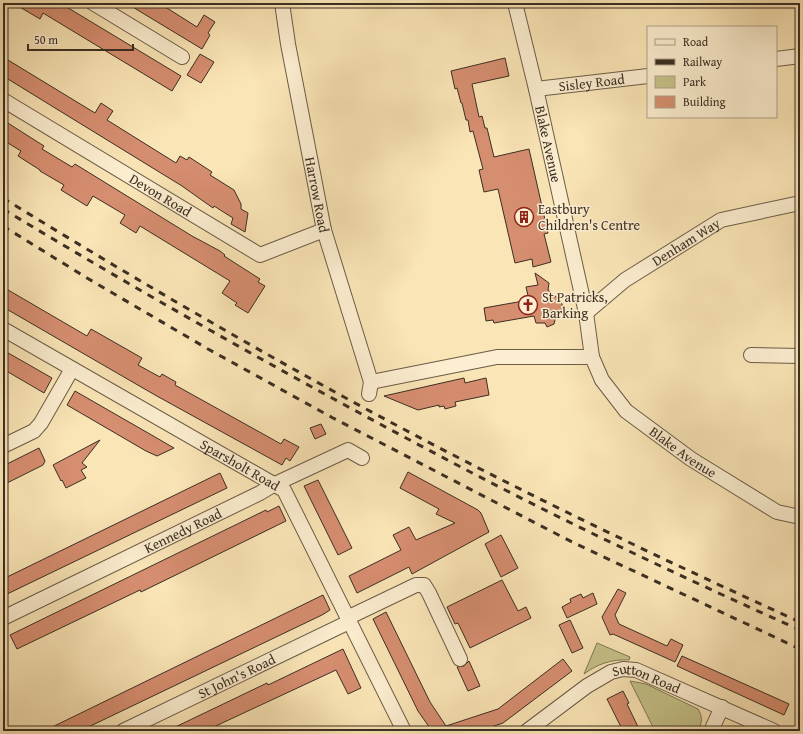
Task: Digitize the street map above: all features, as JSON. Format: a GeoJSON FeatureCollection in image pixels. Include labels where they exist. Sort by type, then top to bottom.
{"type":"FeatureCollection","features":[{"type":"Feature","properties":{"kind":"street"},"geometry":{"type":"LineString","coordinates":[[93,3],[182,57]]}},
{"type":"Feature","properties":{"kind":"street","name":"Harrow Road"},"geometry":{"type":"LineString","coordinates":[[282,3],[288,44],[324,230],[370,388],[497,357],[592,357]]}},
{"type":"Feature","properties":{"kind":"street","name":"Blake Avenue"},"geometry":{"type":"LineString","coordinates":[[515,3],[536,89],[586,313],[592,357],[602,380],[626,411],[691,459],[777,512],[800,517]]}},
{"type":"Feature","properties":{"kind":"street"},"geometry":{"type":"LineString","coordinates":[[777,59],[800,56]]}},
{"type":"Feature","properties":{"kind":"street","name":"Sisley Road"},"geometry":{"type":"LineString","coordinates":[[536,89],[647,76]]}},
{"type":"Feature","properties":{"kind":"street","name":"Devon Road"},"geometry":{"type":"LineString","coordinates":[[3,100],[260,255],[324,230]]}},
{"type":"Feature","properties":{"kind":"street","name":"Denham Way"},"geometry":{"type":"LineString","coordinates":[[586,313],[625,280],[721,220],[800,203]]}},
{"type":"Feature","properties":{"kind":"street","name":"Sparsholt Road"},"geometry":{"type":"LineString","coordinates":[[3,329],[72,370],[284,490],[404,731]]}},
{"type":"Feature","properties":{"kind":"street"},"geometry":{"type":"LineString","coordinates":[[751,355],[800,356]]}},
{"type":"Feature","properties":{"kind":"street"},"geometry":{"type":"LineString","coordinates":[[3,445],[34,431],[41,423],[72,370]]}},
{"type":"Feature","properties":{"kind":"street","name":"Kennedy Road"},"geometry":{"type":"LineString","coordinates":[[3,618],[260,493],[275,484],[348,450],[362,458]]}},
{"type":"Feature","properties":{"kind":"street","name":"St John's Road"},"geometry":{"type":"LineString","coordinates":[[124,731],[416,585],[424,585],[429,593],[460,659]]}},
{"type":"Feature","properties":{"kind":"street","name":"Sutton Road"},"geometry":{"type":"LineString","coordinates":[[527,731],[587,686],[611,672],[623,669],[636,670],[774,731]]}},
{"type":"Feature","properties":{"kind":"street"},"geometry":{"type":"LineString","coordinates":[[711,731],[722,707]]}},
{"type":"Feature","properties":{"kind":"green space"},"geometry":{"type":"Polygon","coordinates":[[[597,643],[630,657],[629,660],[617,660],[605,663],[594,667],[584,674],[597,643]]]}},
{"type":"Feature","properties":{"kind":"green space"},"geometry":{"type":"Polygon","coordinates":[[[630,681],[646,684],[698,709],[701,715],[701,720],[698,731],[655,731],[630,681]]]}},
{"type":"Feature","properties":{"kind":"building"},"geometry":{"type":"Polygon","coordinates":[[[13,3],[60,3],[181,76],[172,91],[43,13],[40,19],[13,3]]]}},
{"type":"Feature","properties":{"kind":"building"},"geometry":{"type":"Polygon","coordinates":[[[126,3],[159,3],[197,27],[204,15],[215,22],[208,33],[210,35],[202,49],[126,3]]]}},
{"type":"Feature","properties":{"kind":"building"},"geometry":{"type":"Polygon","coordinates":[[[200,54],[214,62],[201,83],[187,75],[200,54]]]}},
{"type":"Feature","properties":{"kind":"building"},"geometry":{"type":"Polygon","coordinates":[[[3,57],[95,113],[101,103],[113,111],[107,120],[176,163],[180,156],[187,160],[189,157],[212,172],[210,175],[234,190],[241,204],[241,209],[248,213],[245,232],[231,224],[233,218],[214,206],[213,208],[182,186],[3,76],[3,57]]]}},
{"type":"Feature","properties":{"kind":"building"},"geometry":{"type":"Polygon","coordinates":[[[505,58],[509,76],[472,84],[479,117],[482,116],[485,128],[487,128],[494,157],[529,149],[548,233],[544,234],[551,262],[533,267],[532,259],[515,263],[498,189],[484,192],[479,170],[483,169],[473,131],[470,132],[468,120],[466,120],[457,88],[455,89],[451,71],[505,58]]]}},
{"type":"Feature","properties":{"kind":"building"},"geometry":{"type":"Polygon","coordinates":[[[3,120],[44,146],[42,149],[72,167],[75,164],[192,236],[220,251],[225,255],[224,256],[260,279],[258,282],[265,286],[248,313],[235,305],[237,303],[222,293],[230,281],[140,226],[136,233],[120,223],[125,215],[93,196],[87,206],[61,190],[64,185],[18,156],[21,151],[3,140],[3,120]]]}},
{"type":"Feature","properties":{"kind":"building","name":"St Patricks, Barking"},"geometry":{"type":"Polygon","coordinates":[[[535,273],[549,283],[548,290],[561,301],[563,308],[556,316],[554,324],[547,327],[545,323],[536,323],[534,316],[494,323],[493,320],[486,321],[484,308],[529,300],[526,287],[538,285],[535,273]]]}},
{"type":"Feature","properties":{"kind":"building"},"geometry":{"type":"Polygon","coordinates":[[[3,287],[87,336],[91,329],[142,358],[138,365],[160,377],[162,374],[176,382],[175,385],[281,444],[284,439],[299,447],[290,461],[286,458],[282,465],[155,395],[3,307],[3,287]]]}},
{"type":"Feature","properties":{"kind":"building"},"geometry":{"type":"Polygon","coordinates":[[[3,350],[52,378],[44,393],[3,369],[3,350]]]}},
{"type":"Feature","properties":{"kind":"building"},"geometry":{"type":"Polygon","coordinates":[[[464,378],[465,383],[486,378],[489,395],[455,402],[456,406],[445,409],[444,406],[439,407],[439,405],[418,410],[384,396],[464,378]]]}},
{"type":"Feature","properties":{"kind":"building"},"geometry":{"type":"Polygon","coordinates":[[[75,391],[174,448],[157,456],[146,451],[67,405],[75,391]]]}},
{"type":"Feature","properties":{"kind":"building"},"geometry":{"type":"Polygon","coordinates":[[[321,424],[326,434],[315,439],[310,428],[321,424]]]}},
{"type":"Feature","properties":{"kind":"building"},"geometry":{"type":"Polygon","coordinates":[[[100,440],[82,463],[87,467],[81,470],[86,478],[66,488],[53,465],[100,440]]]}},
{"type":"Feature","properties":{"kind":"building"},"geometry":{"type":"Polygon","coordinates":[[[39,448],[45,461],[43,465],[3,485],[3,466],[39,448]]]}},
{"type":"Feature","properties":{"kind":"building"},"geometry":{"type":"Polygon","coordinates":[[[408,472],[478,510],[481,513],[489,532],[412,574],[409,567],[357,593],[349,576],[401,550],[393,535],[409,527],[416,540],[455,523],[436,514],[439,509],[400,488],[408,472]]]}},
{"type":"Feature","properties":{"kind":"building"},"geometry":{"type":"Polygon","coordinates":[[[220,473],[227,488],[3,596],[3,579],[220,473]]]}},
{"type":"Feature","properties":{"kind":"building"},"geometry":{"type":"Polygon","coordinates":[[[318,480],[352,548],[338,555],[304,486],[318,480]]]}},
{"type":"Feature","properties":{"kind":"building"},"geometry":{"type":"Polygon","coordinates":[[[279,506],[286,521],[141,592],[140,590],[17,649],[10,635],[266,510],[267,512],[279,506]]]}},
{"type":"Feature","properties":{"kind":"building"},"geometry":{"type":"Polygon","coordinates":[[[501,535],[518,568],[501,577],[485,544],[501,535]]]}},
{"type":"Feature","properties":{"kind":"building"},"geometry":{"type":"Polygon","coordinates":[[[502,580],[518,611],[526,607],[531,618],[470,648],[458,623],[455,624],[447,607],[502,580]]]}},
{"type":"Feature","properties":{"kind":"building"},"geometry":{"type":"Polygon","coordinates":[[[618,589],[626,593],[615,615],[619,624],[667,646],[671,639],[683,645],[675,662],[613,634],[610,635],[602,617],[618,589]]]}},
{"type":"Feature","properties":{"kind":"building"},"geometry":{"type":"Polygon","coordinates":[[[593,593],[597,604],[567,618],[562,607],[571,602],[570,599],[581,594],[583,598],[593,593]]]}},
{"type":"Feature","properties":{"kind":"building"},"geometry":{"type":"Polygon","coordinates":[[[323,595],[330,610],[322,615],[80,731],[44,731],[323,595]]]}},
{"type":"Feature","properties":{"kind":"building"},"geometry":{"type":"Polygon","coordinates":[[[386,612],[430,702],[446,726],[498,709],[563,659],[572,671],[503,723],[479,731],[432,731],[418,711],[373,619],[386,612]]]}},
{"type":"Feature","properties":{"kind":"building"},"geometry":{"type":"Polygon","coordinates":[[[570,620],[583,648],[572,653],[559,625],[570,620]]]}},
{"type":"Feature","properties":{"kind":"building"},"geometry":{"type":"Polygon","coordinates":[[[343,649],[361,688],[348,694],[336,670],[205,731],[167,731],[267,683],[268,685],[343,649]]]}},
{"type":"Feature","properties":{"kind":"building"},"geometry":{"type":"Polygon","coordinates":[[[682,656],[789,704],[784,715],[677,666],[682,656]]]}},
{"type":"Feature","properties":{"kind":"building"},"geometry":{"type":"Polygon","coordinates":[[[469,661],[480,686],[468,691],[457,667],[464,666],[469,661]]]}},
{"type":"Feature","properties":{"kind":"building"},"geometry":{"type":"Polygon","coordinates":[[[623,691],[629,703],[627,704],[640,731],[623,731],[607,699],[623,691]]]}},
{"type":"Feature","properties":{"kind":"railway"},"geometry":{"type":"LineString","coordinates":[[3,198],[215,325],[400,427],[570,514],[800,622]]}},
{"type":"Feature","properties":{"kind":"railway"},"geometry":{"type":"LineString","coordinates":[[3,209],[115,276],[228,340],[457,465],[627,550],[800,630]]}},
{"type":"Feature","properties":{"kind":"railway"},"geometry":{"type":"LineString","coordinates":[[3,226],[87,278],[208,349],[333,418],[574,543],[800,649]]}},
{"type":"Feature","properties":{"kind":"place","name":"Eastbury Children's Centre"},"geometry":{"type":"Point","coordinates":[524,217]}},
{"type":"Feature","properties":{"kind":"place","name":"St Patricks, Barking"},"geometry":{"type":"Point","coordinates":[528,305]}}]}
